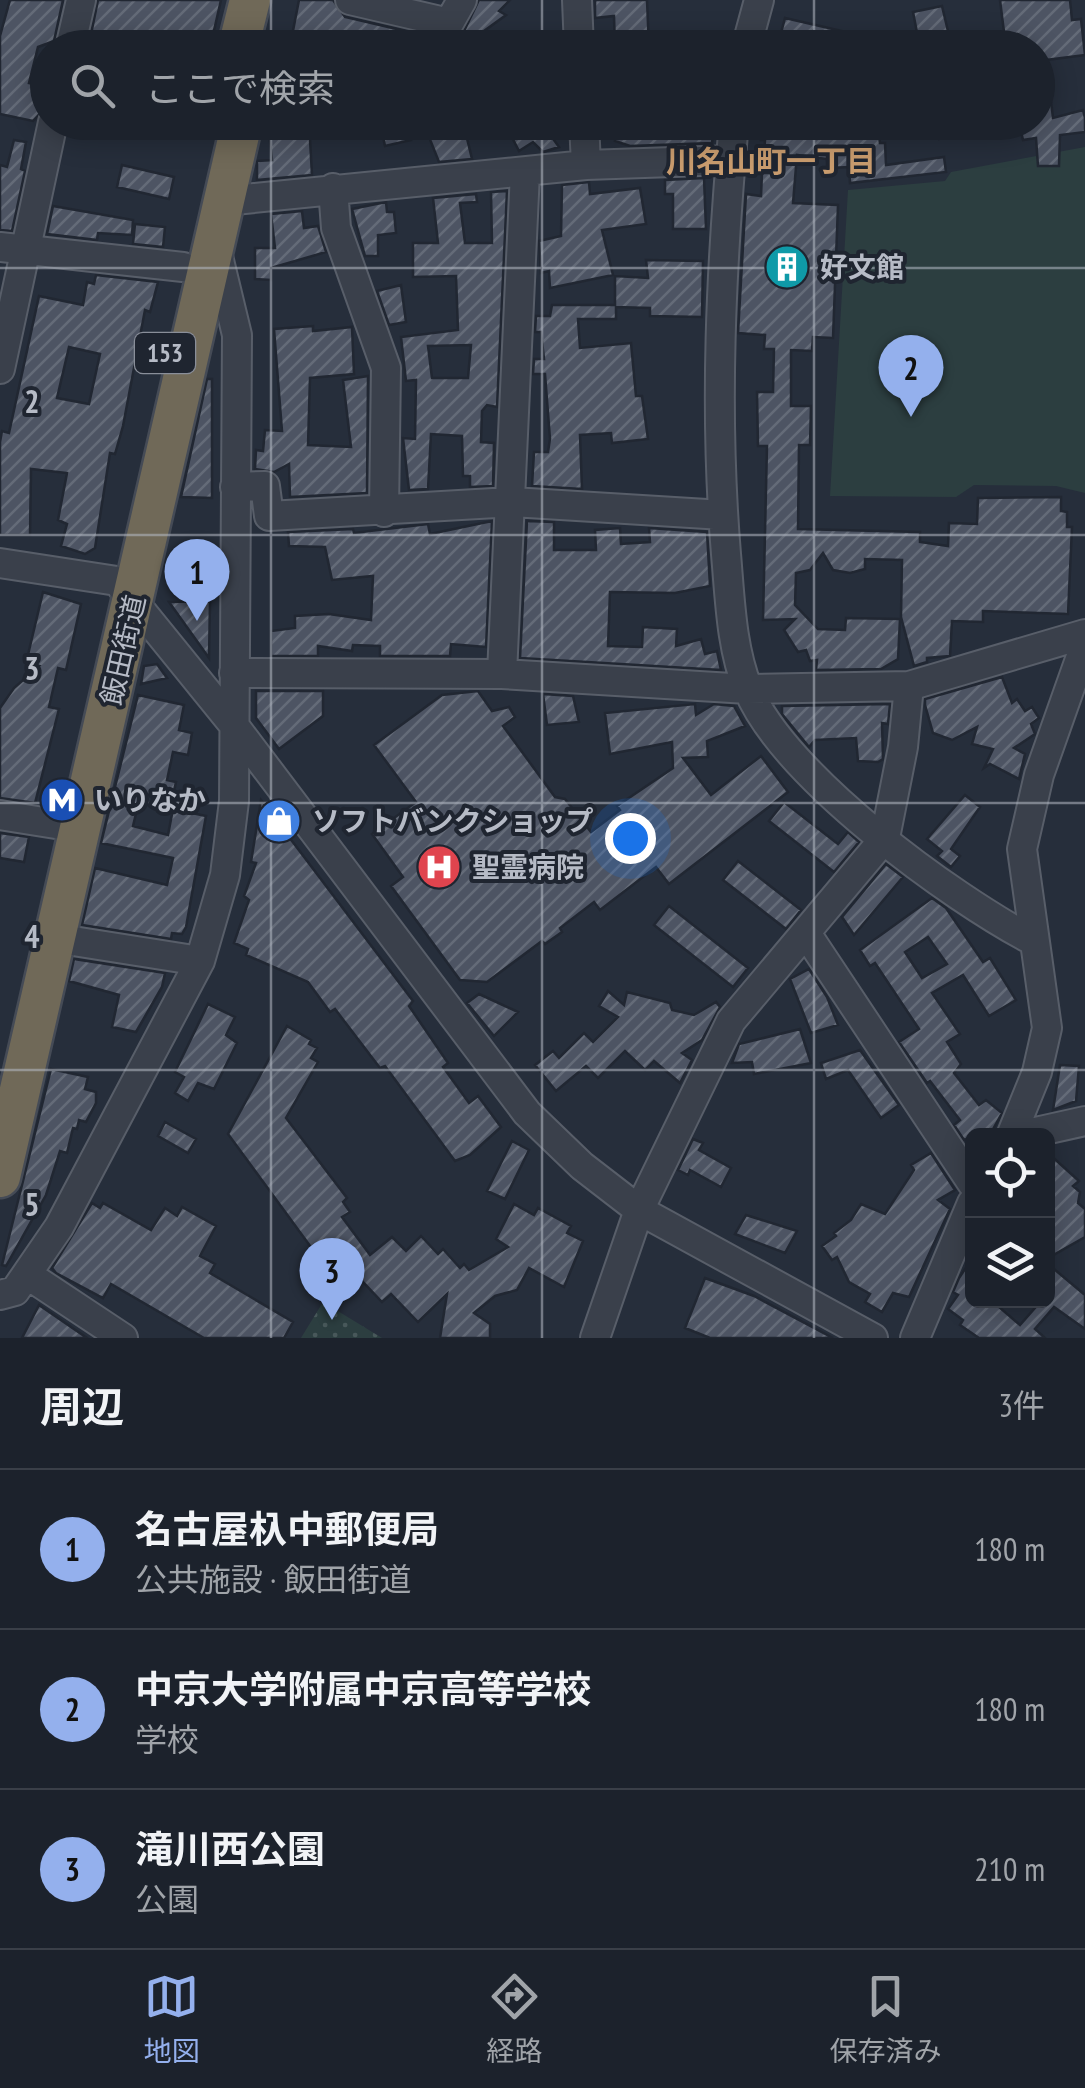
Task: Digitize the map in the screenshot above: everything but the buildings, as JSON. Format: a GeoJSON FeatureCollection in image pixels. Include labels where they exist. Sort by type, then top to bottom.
{"type":"FeatureCollection","features":[{"type":"Feature","properties":{"kind":"highway"},"geometry":{"type":"LineString","coordinates":[[242,30],[250,0]]}},
{"type":"Feature","properties":{"kind":"highway"},"geometry":{"type":"LineString","coordinates":[[264,30],[271,0]]}},
{"type":"Feature","properties":{"kind":"highway","name":"飯田街道"},"geometry":{"type":"LineString","coordinates":[[0,1177],[199,256],[215,140]]}},
{"type":"Feature","properties":{"kind":"highway","name":"飯田街道"},"geometry":{"type":"LineString","coordinates":[[0,1090],[5,1048],[62,826],[199,315],[199,256],[224,200],[238,140]]}},
{"type":"Feature","properties":{"kind":"street"},"geometry":{"type":"LineString","coordinates":[[74,30],[81,0]]}},
{"type":"Feature","properties":{"kind":"street"},"geometry":{"type":"LineString","coordinates":[[350,0],[449,23],[462,0]]}},
{"type":"Feature","properties":{"kind":"street"},"geometry":{"type":"LineString","coordinates":[[576,0],[578,30]]}},
{"type":"Feature","properties":{"kind":"street"},"geometry":{"type":"LineString","coordinates":[[751,30],[760,0]]}},
{"type":"Feature","properties":{"kind":"street"},"geometry":{"type":"LineString","coordinates":[[0,368],[12,247],[47,140]]}},
{"type":"Feature","properties":{"kind":"street"},"geometry":{"type":"LineString","coordinates":[[585,140],[586,165]]}},
{"type":"Feature","properties":{"kind":"street"},"geometry":{"type":"LineString","coordinates":[[732,140],[718,306],[723,515],[733,633],[748,689],[779,740],[812,779],[998,922],[1034,941]]}},
{"type":"Feature","properties":{"kind":"street"},"geometry":{"type":"LineString","coordinates":[[224,200],[586,165],[730,160]]}},
{"type":"Feature","properties":{"kind":"street"},"geometry":{"type":"LineString","coordinates":[[502,674],[526,172]]}},
{"type":"Feature","properties":{"kind":"street"},"geometry":{"type":"LineString","coordinates":[[333,188],[336,228],[386,368],[384,512]]}},
{"type":"Feature","properties":{"kind":"street"},"geometry":{"type":"LineString","coordinates":[[0,1295],[14,1291],[59,1227],[200,961],[225,876],[234,801],[237,335],[199,256],[12,247]]}},
{"type":"Feature","properties":{"kind":"street"},"geometry":{"type":"LineString","coordinates":[[199,315],[224,321],[237,335]]}},
{"type":"Feature","properties":{"kind":"street"},"geometry":{"type":"LineString","coordinates":[[236,487],[266,486],[269,516],[512,502],[723,515]]}},
{"type":"Feature","properties":{"kind":"street"},"geometry":{"type":"LineString","coordinates":[[0,563],[126,592],[233,724],[527,1114],[582,1166],[639,1210],[874,1338]]}},
{"type":"Feature","properties":{"kind":"street"},"geometry":{"type":"LineString","coordinates":[[234,674],[502,674],[748,689],[909,686],[1085,634]]}},
{"type":"Feature","properties":{"kind":"street"},"geometry":{"type":"LineString","coordinates":[[1018,1128],[1047,1028],[1022,850],[1039,775],[1085,645]]}},
{"type":"Feature","properties":{"kind":"street"},"geometry":{"type":"LineString","coordinates":[[595,1338],[639,1210],[730,1021],[885,838],[903,747],[909,686]]}},
{"type":"Feature","properties":{"kind":"street"},"geometry":{"type":"LineString","coordinates":[[0,815],[62,826]]}},
{"type":"Feature","properties":{"kind":"street"},"geometry":{"type":"LineString","coordinates":[[806,933],[965,1172]]}},
{"type":"Feature","properties":{"kind":"street"},"geometry":{"type":"LineString","coordinates":[[54,938],[200,961]]}},
{"type":"Feature","properties":{"kind":"street"},"geometry":{"type":"LineString","coordinates":[[1052,1128],[1085,1121]]}},
{"type":"Feature","properties":{"kind":"street"},"geometry":{"type":"LineString","coordinates":[[915,1338],[966,1218]]}},
{"type":"Feature","properties":{"kind":"street"},"geometry":{"type":"LineString","coordinates":[[28,1274],[123,1338]]}},
{"type":"Feature","properties":{"kind":"shaded area"},"geometry":{"type":"Polygon","coordinates":[[[1085,147],[1085,493],[1056,486],[974,485],[956,497],[830,496],[848,190],[945,181],[951,172],[1085,147]]]}},
{"type":"Feature","properties":{"kind":"shaded area"},"geometry":{"type":"Polygon","coordinates":[[[323,1302],[382,1338],[301,1338],[323,1302]]]}},
{"type":"Feature","properties":{"kind":"place","name":"好文館"},"geometry":{"type":"Point","coordinates":[787,267]}},
{"type":"Feature","properties":{"kind":"place","name":"中京大学附属中京高等学校"},"geometry":{"type":"Point","coordinates":[911,417]}},
{"type":"Feature","properties":{"kind":"place","name":"名古屋杁中郵便局"},"geometry":{"type":"Point","coordinates":[197,621]}},
{"type":"Feature","properties":{"kind":"place","name":"いりなか"},"geometry":{"type":"Point","coordinates":[62,800]}},
{"type":"Feature","properties":{"kind":"place","name":"ソフトバンクショップ"},"geometry":{"type":"Point","coordinates":[279,821]}},
{"type":"Feature","properties":{"kind":"place","name":"聖霊病院"},"geometry":{"type":"Point","coordinates":[439,867]}},
{"type":"Feature","properties":{"kind":"place","name":"滝川西公園"},"geometry":{"type":"Point","coordinates":[332,1320]}},
{"type":"Feature","properties":{"kind":"district","name":"川名山町一丁目"},"geometry":{"type":"Point","coordinates":[771,162]}}]}
